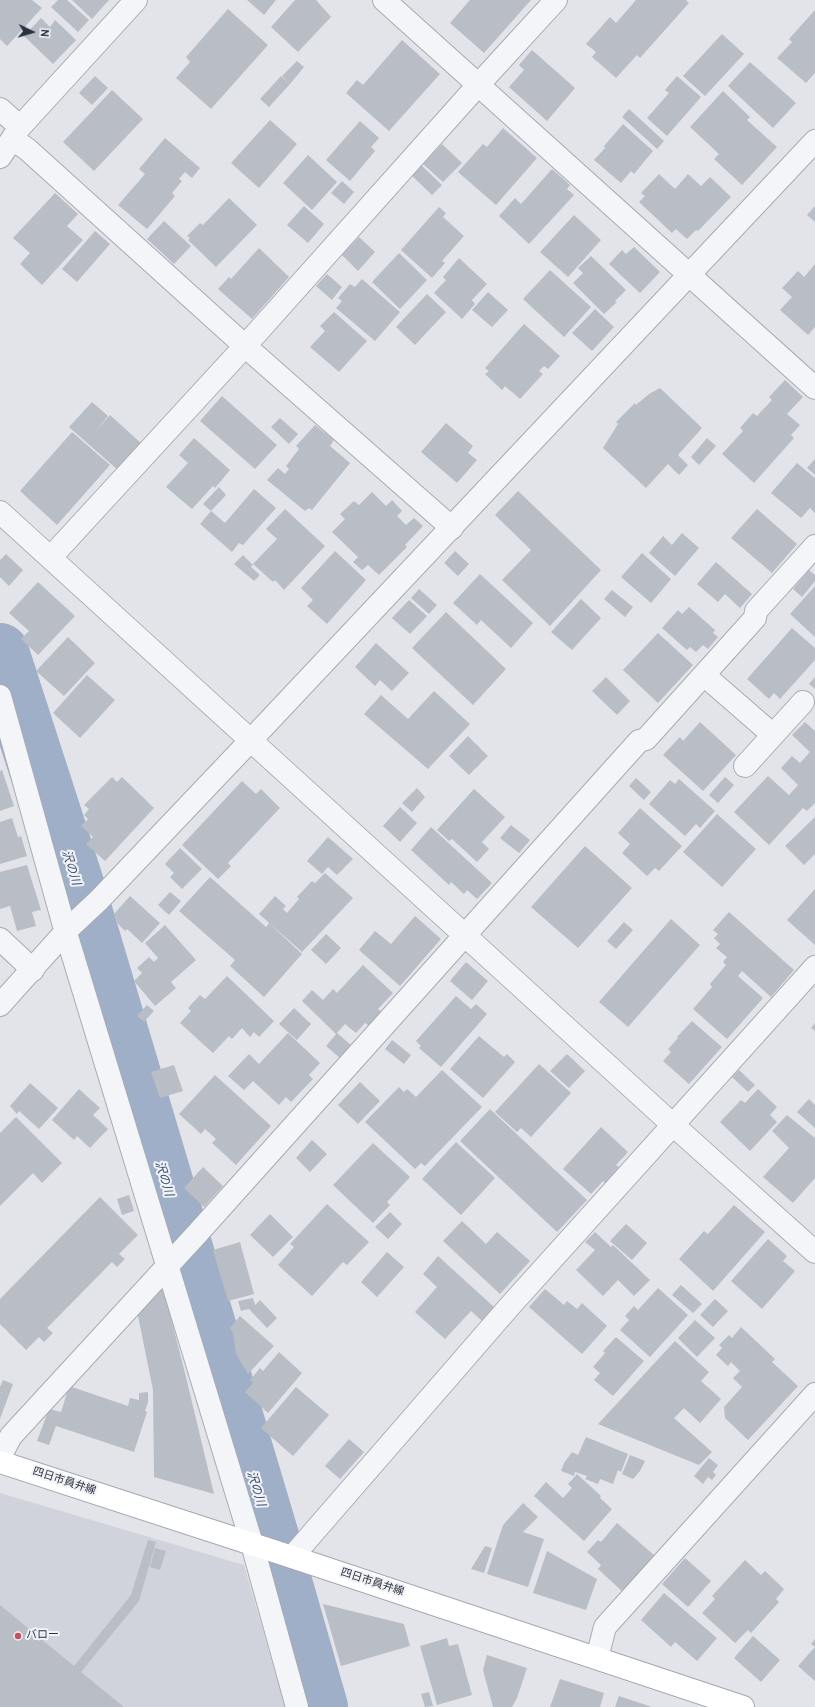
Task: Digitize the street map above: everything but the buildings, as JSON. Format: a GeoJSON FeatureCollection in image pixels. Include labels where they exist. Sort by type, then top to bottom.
{"type":"FeatureCollection","features":[{"type":"Feature","properties":{"kind":"main road","name":"四日市員弁線"},"geometry":{"type":"LineString","coordinates":[[0,1462],[292,1556],[743,1707]]}},
{"type":"Feature","properties":{"kind":"street"},"geometry":{"type":"LineString","coordinates":[[0,157],[16,133],[136,0]]}},
{"type":"Feature","properties":{"kind":"street"},"geometry":{"type":"LineString","coordinates":[[384,0],[815,388]]}},
{"type":"Feature","properties":{"kind":"street"},"geometry":{"type":"LineString","coordinates":[[51,557],[245,346],[556,0]]}},
{"type":"Feature","properties":{"kind":"street"},"geometry":{"type":"LineString","coordinates":[[0,109],[27,149],[245,346],[452,528]]}},
{"type":"Feature","properties":{"kind":"street"},"geometry":{"type":"LineString","coordinates":[[0,1005],[67,931],[99,900],[452,528],[815,141]]}},
{"type":"Feature","properties":{"kind":"street"},"geometry":{"type":"LineString","coordinates":[[0,512],[672,1124],[815,1252]]}},
{"type":"Feature","properties":{"kind":"street"},"geometry":{"type":"LineString","coordinates":[[0,1458],[11,1436],[196,1235],[639,741],[646,739],[704,675],[755,618],[756,611],[815,546]]}},
{"type":"Feature","properties":{"kind":"street"},"geometry":{"type":"LineString","coordinates":[[704,675],[773,736]]}},
{"type":"Feature","properties":{"kind":"street"},"geometry":{"type":"LineString","coordinates":[[0,696],[67,931],[170,1263],[254,1545],[297,1707]]}},
{"type":"Feature","properties":{"kind":"street"},"geometry":{"type":"LineString","coordinates":[[745,766],[803,702]]}},
{"type":"Feature","properties":{"kind":"street"},"geometry":{"type":"LineString","coordinates":[[0,939],[33,970]]}},
{"type":"Feature","properties":{"kind":"street"},"geometry":{"type":"LineString","coordinates":[[292,1556],[509,1307],[672,1124],[815,967]]}},
{"type":"Feature","properties":{"kind":"street"},"geometry":{"type":"LineString","coordinates":[[597,1658],[605,1628],[815,1394]]}},
{"type":"Feature","properties":{"kind":"shaded area"},"geometry":{"type":"Polygon","coordinates":[[[0,1493],[244,1565],[285,1707],[0,1707],[0,1493]]]}},
{"type":"Feature","properties":{"kind":"waterway","name":"沢の川"},"geometry":{"type":"LineString","coordinates":[[0,652],[77,890],[269,1533],[319,1707]]}},
{"type":"Feature","properties":{"kind":"place","name":"バロー"},"geometry":{"type":"Point","coordinates":[18,1636]}}]}
